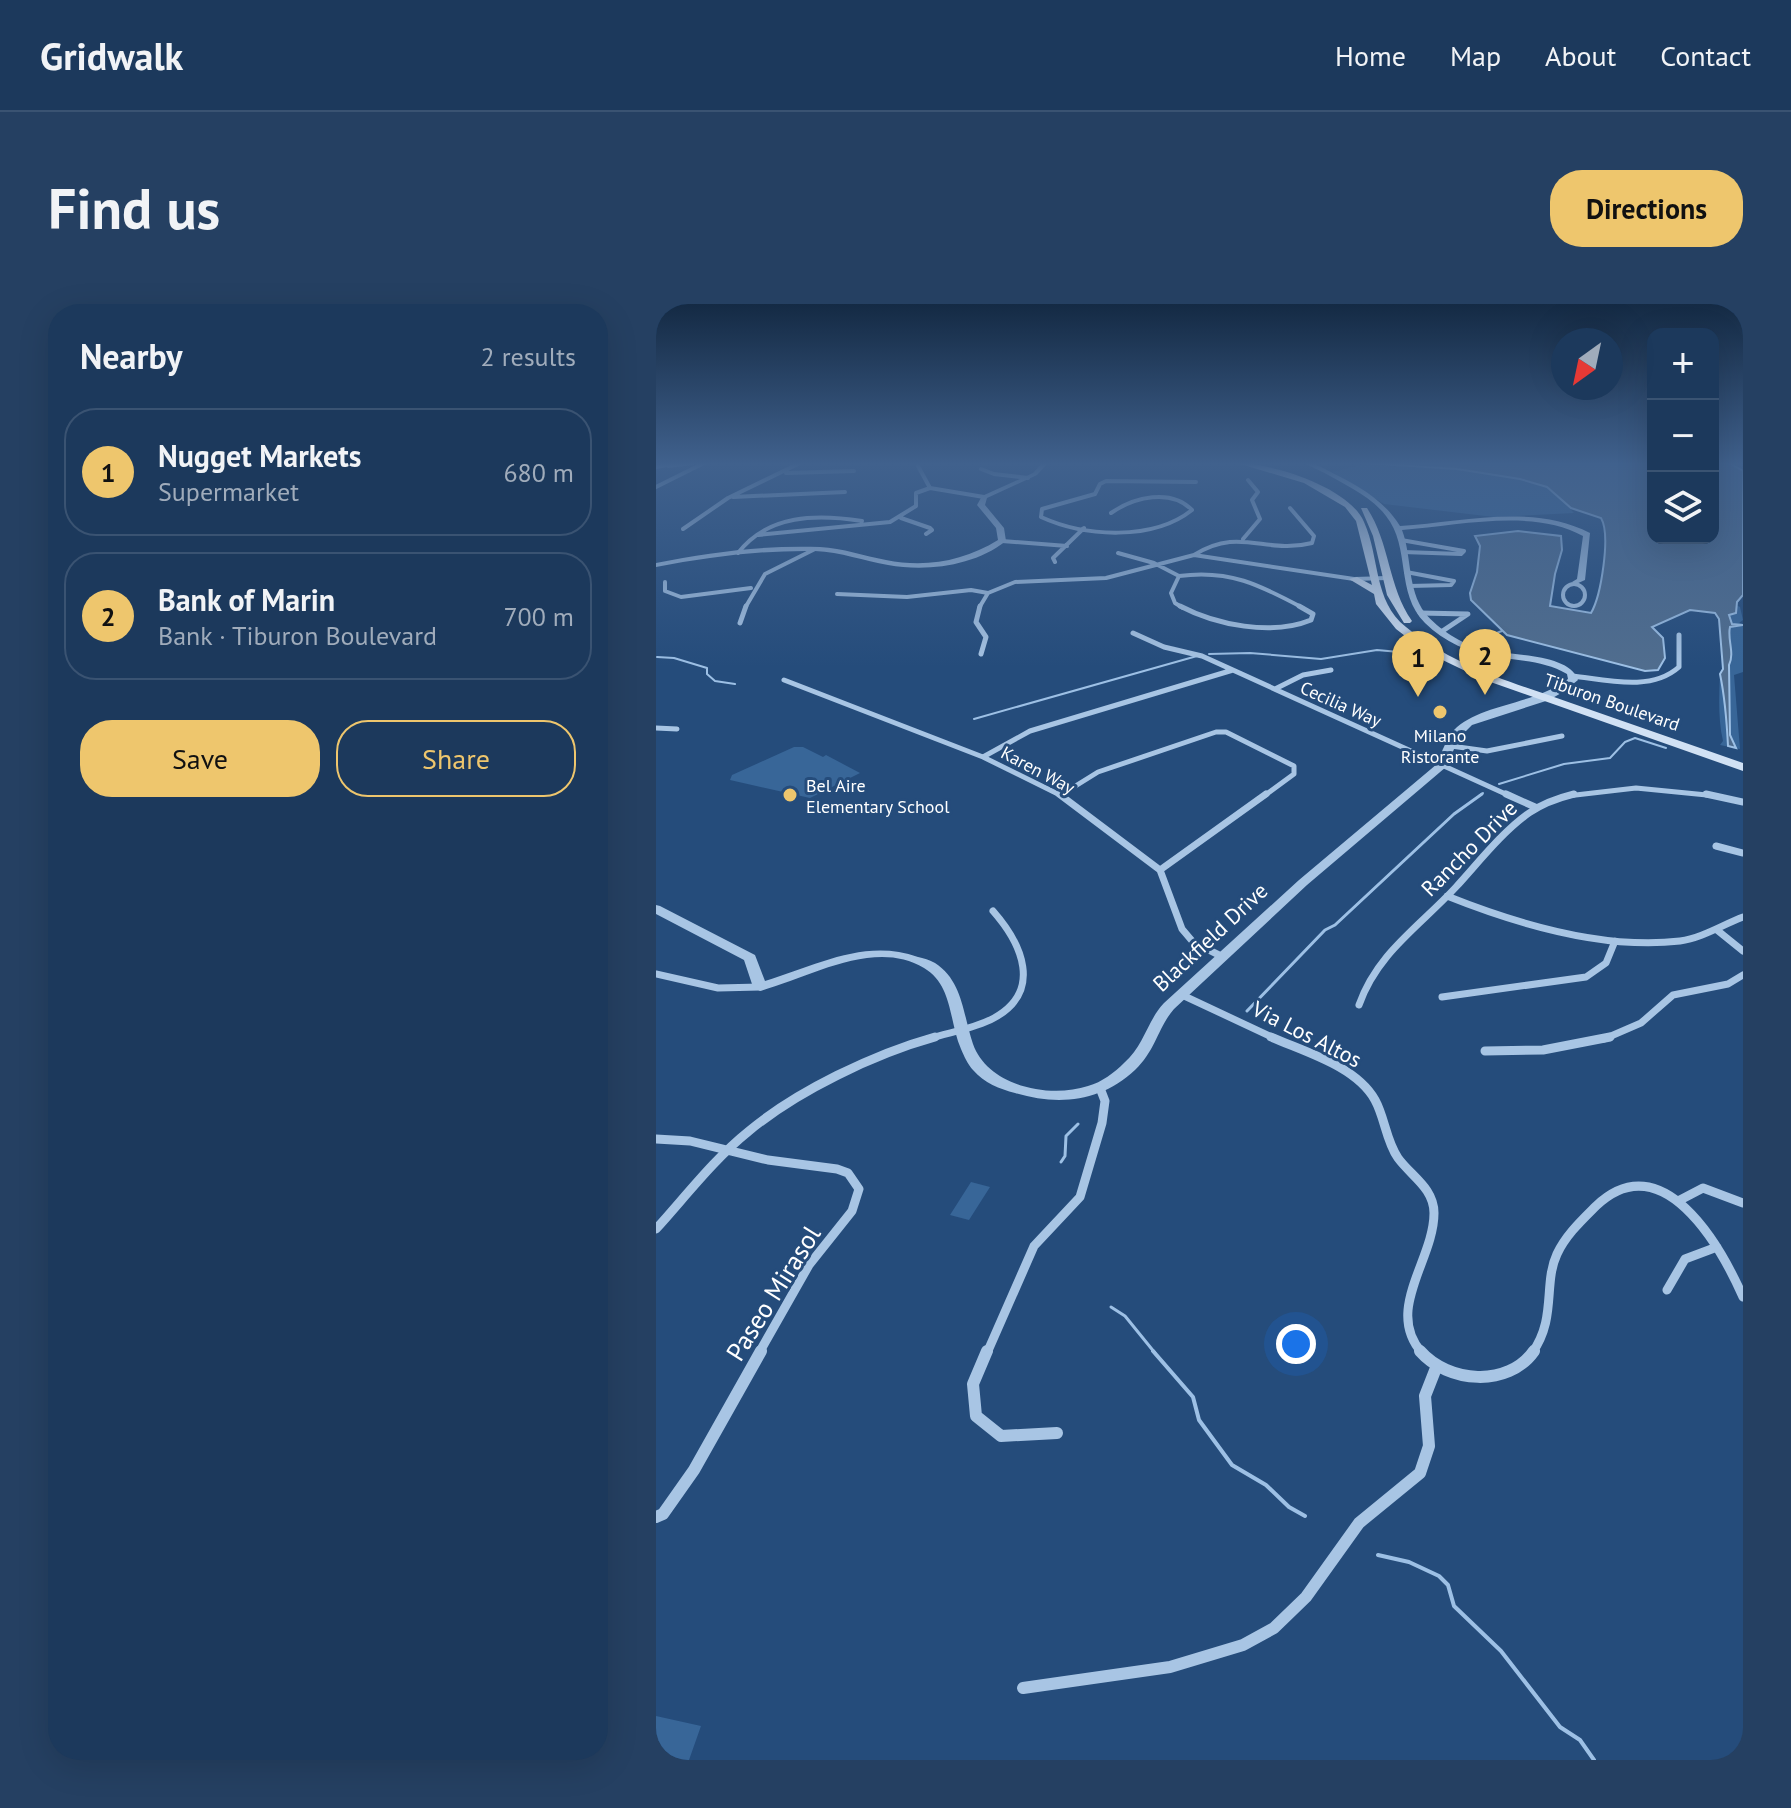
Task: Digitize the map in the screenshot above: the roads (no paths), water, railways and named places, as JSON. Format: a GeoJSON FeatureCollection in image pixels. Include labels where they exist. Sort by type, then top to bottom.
{"type":"FeatureCollection","features":[{"type":"Feature","properties":{"kind":"main road","name":"Tiburon Boulevard"},"geometry":{"type":"LineString","coordinates":[[1362,531],[1377,592],[1393,621],[1430,650],[1474,672],[1743,758]]}},
{"type":"Feature","properties":{"kind":"main road","name":"Tiburon Boulevard"},"geometry":{"type":"LineString","coordinates":[[1374,531],[1399,612],[1431,641],[1483,668],[1551,696],[1743,767]]}},
{"type":"Feature","properties":{"kind":"main road"},"geometry":{"type":"LineString","coordinates":[[1351,578],[1373,574]]}},
{"type":"Feature","properties":{"kind":"main road"},"geometry":{"type":"LineString","coordinates":[[1351,578],[1377,592]]}},
{"type":"Feature","properties":{"kind":"street"},"geometry":{"type":"LineString","coordinates":[[738,553],[743,544],[765,531]]}},
{"type":"Feature","properties":{"kind":"street"},"geometry":{"type":"LineString","coordinates":[[758,535],[793,531]]}},
{"type":"Feature","properties":{"kind":"street"},"geometry":{"type":"LineString","coordinates":[[926,534],[931,531]]}},
{"type":"Feature","properties":{"kind":"street"},"geometry":{"type":"LineString","coordinates":[[1000,531],[1002,541]]}},
{"type":"Feature","properties":{"kind":"street"},"geometry":{"type":"LineString","coordinates":[[1055,562],[1053,558],[1081,531]]}},
{"type":"Feature","properties":{"kind":"street"},"geometry":{"type":"LineString","coordinates":[[1243,539],[1250,531]]}},
{"type":"Feature","properties":{"kind":"street"},"geometry":{"type":"LineString","coordinates":[[1194,555],[1210,543],[1243,539],[1278,547],[1312,543],[1314,536],[1310,531]]}},
{"type":"Feature","properties":{"kind":"street"},"geometry":{"type":"LineString","coordinates":[[1398,531],[1409,586],[1420,613],[1441,632],[1474,650],[1553,664],[1573,676],[1640,682],[1668,677],[1679,667],[1679,635]]}},
{"type":"Feature","properties":{"kind":"street"},"geometry":{"type":"LineString","coordinates":[[1568,531],[1576,536],[1572,579],[1585,590],[1584,603],[1562,601],[1564,588],[1576,584]]}},
{"type":"Feature","properties":{"kind":"street"},"geometry":{"type":"LineString","coordinates":[[1401,540],[1464,551],[1462,554],[1403,552]]}},
{"type":"Feature","properties":{"kind":"street"},"geometry":{"type":"LineString","coordinates":[[656,565],[738,553],[815,549],[917,565],[964,559],[986,552],[1002,541],[1067,546]]}},
{"type":"Feature","properties":{"kind":"street"},"geometry":{"type":"LineString","coordinates":[[740,623],[751,588],[772,569],[815,549]]}},
{"type":"Feature","properties":{"kind":"street"},"geometry":{"type":"LineString","coordinates":[[1118,553],[1154,563],[1179,576],[1224,575],[1257,583],[1313,614],[1312,619],[1302,626],[1284,630],[1192,613],[1175,603],[1171,593],[1179,576]]}},
{"type":"Feature","properties":{"kind":"street"},"geometry":{"type":"LineString","coordinates":[[981,654],[986,637],[976,622],[981,602],[988,593],[1015,582],[1106,578],[1194,555],[1351,578]]}},
{"type":"Feature","properties":{"kind":"street"},"geometry":{"type":"LineString","coordinates":[[1406,572],[1454,581],[1451,585],[1409,586]]}},
{"type":"Feature","properties":{"kind":"street"},"geometry":{"type":"LineString","coordinates":[[1373,574],[1387,578]]}},
{"type":"Feature","properties":{"kind":"street"},"geometry":{"type":"LineString","coordinates":[[665,582],[665,591],[681,597],[751,588]]}},
{"type":"Feature","properties":{"kind":"street"},"geometry":{"type":"LineString","coordinates":[[837,594],[917,597],[971,590],[988,593]]}},
{"type":"Feature","properties":{"kind":"street"},"geometry":{"type":"LineString","coordinates":[[914,607],[917,597]]}},
{"type":"Feature","properties":{"kind":"street"},"geometry":{"type":"LineString","coordinates":[[1420,613],[1468,614],[1441,632]]}},
{"type":"Feature","properties":{"kind":"street","name":"Cecilia Way"},"geometry":{"type":"LineString","coordinates":[[1133,633],[1164,647],[1193,652],[1535,807]]}},
{"type":"Feature","properties":{"kind":"street"},"geometry":{"type":"LineString","coordinates":[[983,757],[1030,731],[1233,670]]}},
{"type":"Feature","properties":{"kind":"street"},"geometry":{"type":"LineString","coordinates":[[1275,689],[1303,675],[1331,670]]}},
{"type":"Feature","properties":{"kind":"street"},"geometry":{"type":"LineString","coordinates":[[1551,696],[1572,682],[1573,676]]}},
{"type":"Feature","properties":{"kind":"street","name":"Karen Way"},"geometry":{"type":"LineString","coordinates":[[784,680],[983,757],[1061,795],[1160,870]]}},
{"type":"Feature","properties":{"kind":"street","name":"Blackfield Drive"},"geometry":{"type":"LineString","coordinates":[[656,974],[718,990],[760,987],[833,960],[879,954],[901,955],[921,961],[953,988],[961,1029],[974,1064],[998,1083],[1024,1092],[1052,1095],[1100,1088],[1128,1068],[1151,1040],[1161,1014],[1180,994],[1286,895],[1442,765],[1457,732],[1469,724],[1551,696]]}},
{"type":"Feature","properties":{"kind":"street"},"geometry":{"type":"LineString","coordinates":[[656,728],[677,729]]}},
{"type":"Feature","properties":{"kind":"street"},"geometry":{"type":"LineString","coordinates":[[1061,795],[1098,772],[1216,732],[1226,732],[1294,766],[1294,774],[1160,870],[1182,929],[1193,942],[1221,956]]}},
{"type":"Feature","properties":{"kind":"street"},"geometry":{"type":"LineString","coordinates":[[1451,746],[1487,751],[1562,736]]}},
{"type":"Feature","properties":{"kind":"street","name":"Rancho Drive"},"geometry":{"type":"LineString","coordinates":[[1359,1005],[1363,989],[1383,958],[1535,807],[1589,791],[1636,788],[1678,789],[1743,802]]}},
{"type":"Feature","properties":{"kind":"street"},"geometry":{"type":"LineString","coordinates":[[1716,846],[1743,853]]}},
{"type":"Feature","properties":{"kind":"street"},"geometry":{"type":"LineString","coordinates":[[1447,896],[1493,913],[1615,941],[1682,941],[1717,930],[1743,917]]}},
{"type":"Feature","properties":{"kind":"street"},"geometry":{"type":"LineString","coordinates":[[656,909],[750,958],[760,987]]}},
{"type":"Feature","properties":{"kind":"street"},"geometry":{"type":"LineString","coordinates":[[656,1229],[728,1150],[754,1126],[784,1106],[919,1042],[996,1018],[1013,1003],[1024,985],[1025,974],[1012,931],[993,911]]}},
{"type":"Feature","properties":{"kind":"street"},"geometry":{"type":"LineString","coordinates":[[1717,930],[1743,951]]}},
{"type":"Feature","properties":{"kind":"street"},"geometry":{"type":"LineString","coordinates":[[1442,997],[1586,977],[1604,967],[1613,955],[1615,941]]}},
{"type":"Feature","properties":{"kind":"street"},"geometry":{"type":"LineString","coordinates":[[1485,1051],[1513,1053],[1569,1046],[1613,1035],[1638,1025],[1673,995],[1736,982],[1743,975]]}},
{"type":"Feature","properties":{"kind":"street","name":"Via Los Altos"},"geometry":{"type":"LineString","coordinates":[[1180,994],[1343,1070],[1359,1081],[1375,1100],[1385,1133],[1397,1156],[1429,1192],[1434,1207],[1433,1223],[1407,1304],[1407,1318],[1409,1333],[1419,1351],[1436,1368]]}},
{"type":"Feature","properties":{"kind":"street"},"geometry":{"type":"LineString","coordinates":[[1057,1433],[1001,1436],[976,1416],[973,1384],[1034,1246],[1080,1197],[1102,1123],[1105,1101],[1100,1088]]}},
{"type":"Feature","properties":{"kind":"street","name":"Paseo Mirasol"},"geometry":{"type":"LineString","coordinates":[[656,1139],[690,1141],[768,1160],[837,1169],[855,1181],[859,1189],[852,1211],[809,1265],[694,1470],[663,1514],[656,1517]]}},
{"type":"Feature","properties":{"kind":"street"},"geometry":{"type":"LineString","coordinates":[[1023,1688],[1103,1678],[1217,1657],[1267,1633],[1298,1608],[1337,1548],[1361,1520],[1408,1487],[1426,1462],[1429,1423],[1425,1397],[1436,1368],[1468,1377],[1500,1377],[1523,1364],[1540,1341],[1551,1307],[1554,1260],[1563,1242],[1612,1192],[1637,1186],[1680,1200],[1699,1218],[1743,1297]]}},
{"type":"Feature","properties":{"kind":"street"},"geometry":{"type":"LineString","coordinates":[[1680,1200],[1691,1189],[1701,1187],[1743,1203]]}},
{"type":"Feature","properties":{"kind":"street"},"geometry":{"type":"LineString","coordinates":[[1667,1290],[1685,1259],[1717,1247]]}},
{"type":"Feature","properties":{"kind":"waterway"},"geometry":{"type":"LineString","coordinates":[[1472,642],[1502,631]]}},
{"type":"Feature","properties":{"kind":"waterway"},"geometry":{"type":"LineString","coordinates":[[1209,654],[1250,653],[1321,659],[1377,650],[1421,654]]}},
{"type":"Feature","properties":{"kind":"waterway"},"geometry":{"type":"LineString","coordinates":[[974,719],[1197,656]]}},
{"type":"Feature","properties":{"kind":"waterway"},"geometry":{"type":"LineString","coordinates":[[657,657],[674,658],[707,668],[707,674],[715,681],[735,684]]}},
{"type":"Feature","properties":{"kind":"waterway"},"geometry":{"type":"LineString","coordinates":[[1499,784],[1564,764],[1610,758],[1625,742],[1635,738],[1666,748]]}},
{"type":"Feature","properties":{"kind":"waterway"},"geometry":{"type":"LineString","coordinates":[[1479,796],[1483,793]]}},
{"type":"Feature","properties":{"kind":"waterway"},"geometry":{"type":"LineString","coordinates":[[1247,1011],[1325,930],[1335,925],[1454,814],[1482,794]]}},
{"type":"Feature","properties":{"kind":"waterway"},"geometry":{"type":"LineString","coordinates":[[1061,1162],[1065,1156],[1066,1136],[1078,1124]]}},
{"type":"Feature","properties":{"kind":"waterway"},"geometry":{"type":"LineString","coordinates":[[1111,1307],[1125,1316],[1155,1353]]}},
{"type":"Feature","properties":{"kind":"waterway"},"geometry":{"type":"LineString","coordinates":[[1153,1351],[1193,1397],[1199,1420],[1232,1465],[1266,1485],[1289,1507],[1305,1516]]}},
{"type":"Feature","properties":{"kind":"waterway"},"geometry":{"type":"LineString","coordinates":[[1378,1555],[1409,1562],[1439,1576],[1448,1585],[1454,1606],[1501,1651],[1560,1727],[1580,1740],[1594,1760]]}},
{"type":"Feature","properties":{"kind":"place","name":"Bank of Marin"},"geometry":{"type":"Point","coordinates":[1485,695]}},
{"type":"Feature","properties":{"kind":"place","name":"Nugget Markets"},"geometry":{"type":"Point","coordinates":[1418,697]}},
{"type":"Feature","properties":{"kind":"place","name":"Milano Ristorante"},"geometry":{"type":"Point","coordinates":[1440,712]}},
{"type":"Feature","properties":{"kind":"place","name":"Bel Aire Elementary School"},"geometry":{"type":"Point","coordinates":[790,795]}}]}
